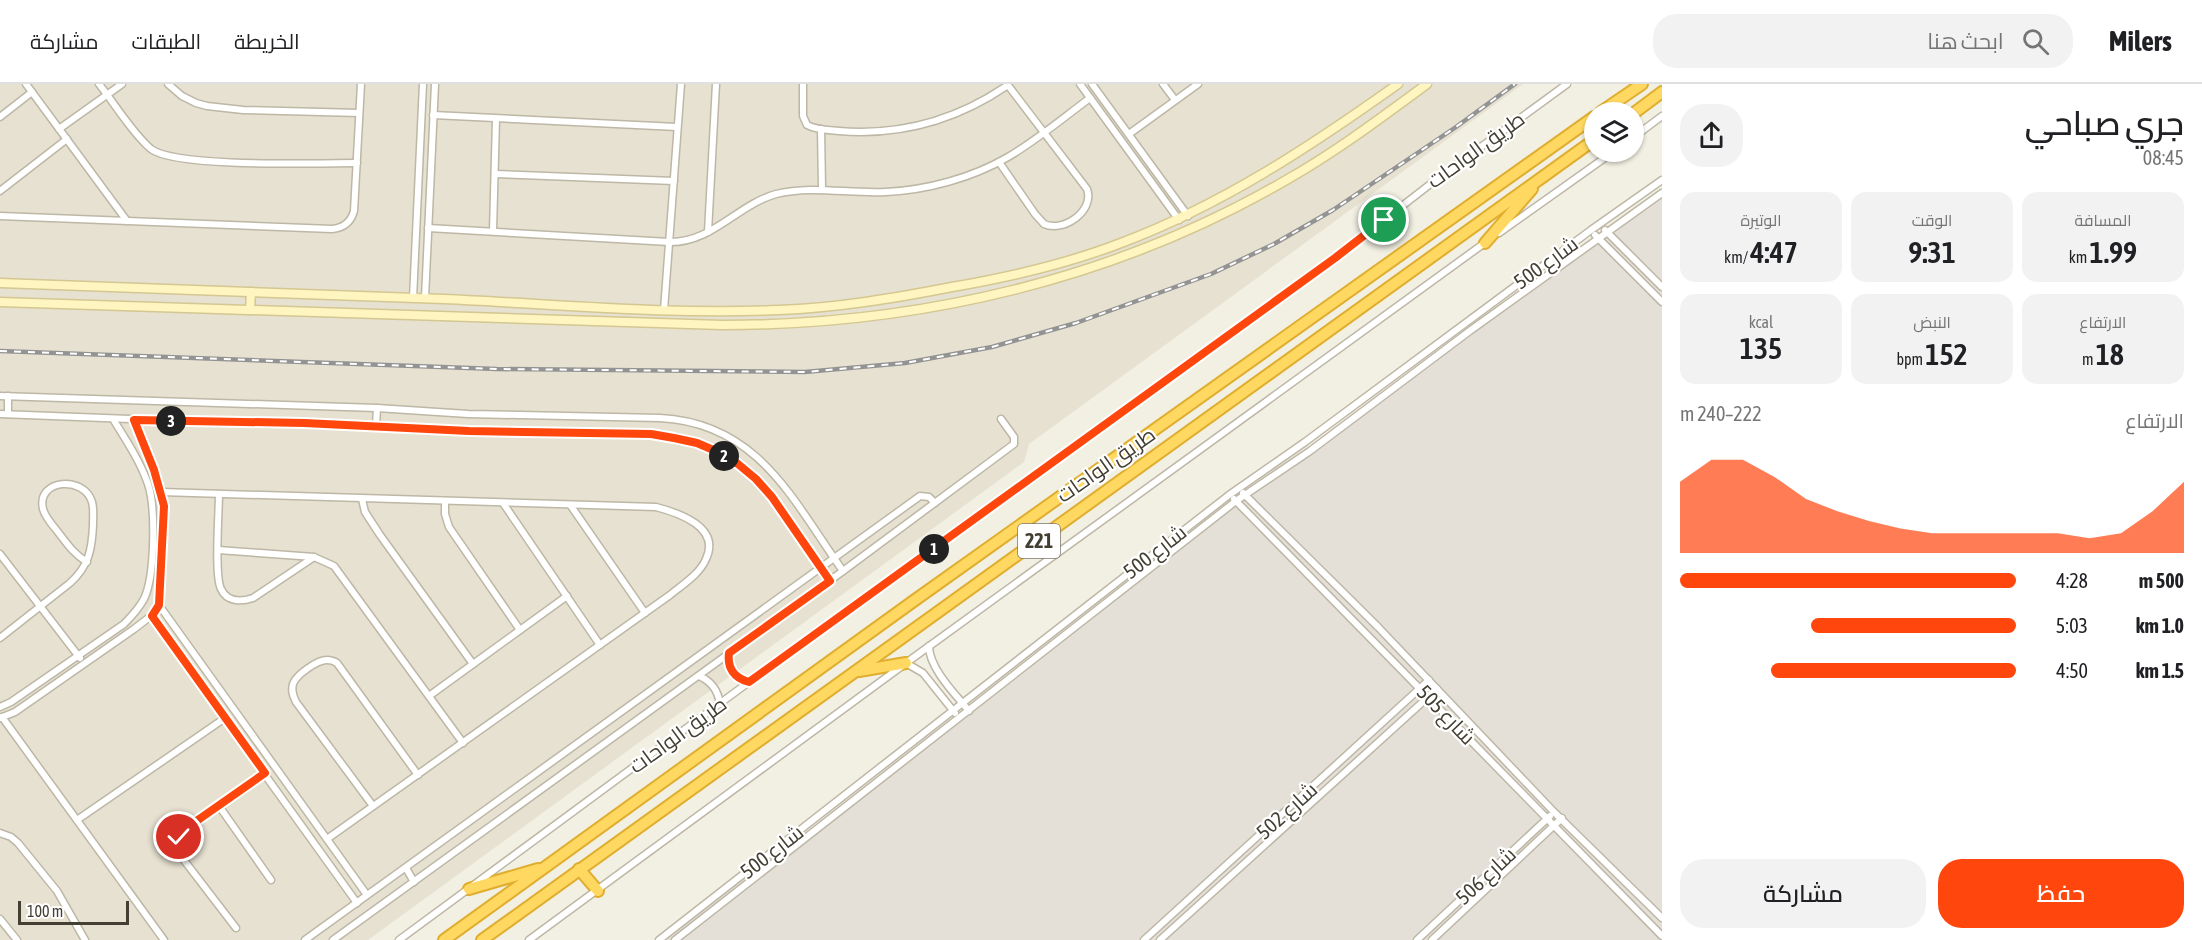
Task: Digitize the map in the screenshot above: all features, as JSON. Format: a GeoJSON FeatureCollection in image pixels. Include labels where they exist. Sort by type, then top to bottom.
{"type":"FeatureCollection","features":[{"type":"Feature","properties":{"kind":"highway"},"geometry":{"type":"LineString","coordinates":[[1616,102],[1642,84]]}},
{"type":"Feature","properties":{"kind":"highway"},"geometry":{"type":"LineString","coordinates":[[1644,105],[1662,92]]}},
{"type":"Feature","properties":{"kind":"highway","name":"طريق الواحات"},"geometry":{"type":"LineString","coordinates":[[444,940],[915,600],[1584,124]]}},
{"type":"Feature","properties":{"kind":"highway","name":"طريق الواحات"},"geometry":{"type":"LineString","coordinates":[[482,940],[1584,147]]}},
{"type":"Feature","properties":{"kind":"highway"},"geometry":{"type":"LineString","coordinates":[[1485,243],[1544,176]]}},
{"type":"Feature","properties":{"kind":"highway"},"geometry":{"type":"LineString","coordinates":[[855,672],[906,663]]}},
{"type":"Feature","properties":{"kind":"highway"},"geometry":{"type":"LineString","coordinates":[[469,889],[547,866]]}},
{"type":"Feature","properties":{"kind":"highway"},"geometry":{"type":"LineString","coordinates":[[579,869],[598,891]]}},
{"type":"Feature","properties":{"kind":"street"},"geometry":{"type":"LineString","coordinates":[[26,84],[127,221]]}},
{"type":"Feature","properties":{"kind":"street"},"geometry":{"type":"LineString","coordinates":[[99,84],[143,140],[162,155],[234,162],[357,163]]}},
{"type":"Feature","properties":{"kind":"street"},"geometry":{"type":"LineString","coordinates":[[59,129],[122,84]]}},
{"type":"Feature","properties":{"kind":"street"},"geometry":{"type":"LineString","coordinates":[[168,84],[189,100],[207,106],[243,110],[359,113]]}},
{"type":"Feature","properties":{"kind":"street"},"geometry":{"type":"LineString","coordinates":[[0,216],[336,229],[348,223],[354,211],[361,84]]}},
{"type":"Feature","properties":{"kind":"street"},"geometry":{"type":"LineString","coordinates":[[413,298],[423,84]]}},
{"type":"Feature","properties":{"kind":"street"},"geometry":{"type":"LineString","coordinates":[[425,298],[435,84]]}},
{"type":"Feature","properties":{"kind":"street"},"geometry":{"type":"LineString","coordinates":[[664,310],[681,84]]}},
{"type":"Feature","properties":{"kind":"street"},"geometry":{"type":"LineString","coordinates":[[708,232],[716,84]]}},
{"type":"Feature","properties":{"kind":"street"},"geometry":{"type":"LineString","coordinates":[[802,84],[804,121],[812,128],[877,132],[932,123],[972,108],[1008,85],[1087,189],[1088,205],[1081,213],[1059,226],[1044,224],[999,162]]}},
{"type":"Feature","properties":{"kind":"street"},"geometry":{"type":"LineString","coordinates":[[1080,84],[1179,220]]}},
{"type":"Feature","properties":{"kind":"street"},"geometry":{"type":"LineString","coordinates":[[1092,84],[1188,216]]}},
{"type":"Feature","properties":{"kind":"street"},"geometry":{"type":"LineString","coordinates":[[1163,84],[1175,100]]}},
{"type":"Feature","properties":{"kind":"street"},"geometry":{"type":"LineString","coordinates":[[1129,134],[1198,84]]}},
{"type":"Feature","properties":{"kind":"street"},"geometry":{"type":"LineString","coordinates":[[0,283],[425,298],[664,310],[780,310],[859,302],[1011,276],[1118,245],[1188,216],[1273,168],[1398,84]]}},
{"type":"Feature","properties":{"kind":"street"},"geometry":{"type":"LineString","coordinates":[[0,302],[722,325],[778,325],[942,306],[1078,273],[1164,241],[1289,179],[1340,147],[1427,84]]}},
{"type":"Feature","properties":{"kind":"street","name":"طريق الواحات"},"geometry":{"type":"LineString","coordinates":[[399,940],[749,682],[1335,258],[1433,182],[1567,84]]}},
{"type":"Feature","properties":{"kind":"street"},"geometry":{"type":"LineString","coordinates":[[0,117],[32,92]]}},
{"type":"Feature","properties":{"kind":"street"},"geometry":{"type":"LineString","coordinates":[[428,228],[669,242],[689,241],[751,205],[773,195],[797,189],[864,192],[918,189],[949,181],[999,162],[1090,98]]}},
{"type":"Feature","properties":{"kind":"street"},"geometry":{"type":"LineString","coordinates":[[433,116],[677,127]]}},
{"type":"Feature","properties":{"kind":"street"},"geometry":{"type":"LineString","coordinates":[[1644,130],[1662,116]]}},
{"type":"Feature","properties":{"kind":"street"},"geometry":{"type":"LineString","coordinates":[[493,231],[496,118]]}},
{"type":"Feature","properties":{"kind":"street"},"geometry":{"type":"LineString","coordinates":[[821,129],[822,189]]}},
{"type":"Feature","properties":{"kind":"street"},"geometry":{"type":"LineString","coordinates":[[0,191],[67,139]]}},
{"type":"Feature","properties":{"kind":"street","name":"طريق الواحات"},"geometry":{"type":"LineString","coordinates":[[529,940],[929,646],[1599,162]]}},
{"type":"Feature","properties":{"kind":"street"},"geometry":{"type":"LineString","coordinates":[[495,174],[674,181]]}},
{"type":"Feature","properties":{"kind":"street","name":"شارع 500"},"geometry":{"type":"LineString","coordinates":[[659,940],[1238,488],[1305,442],[1662,180]]}},
{"type":"Feature","properties":{"kind":"street"},"geometry":{"type":"LineString","coordinates":[[1653,186],[1661,194]]}},
{"type":"Feature","properties":{"kind":"street","name":"شارع 500"},"geometry":{"type":"LineString","coordinates":[[675,940],[1245,494],[1310,451],[1598,237],[1661,194]]}},
{"type":"Feature","properties":{"kind":"street"},"geometry":{"type":"LineString","coordinates":[[1600,224],[1662,286]]}},
{"type":"Feature","properties":{"kind":"street"},"geometry":{"type":"LineString","coordinates":[[1591,230],[1662,302]]}},
{"type":"Feature","properties":{"kind":"street"},"geometry":{"type":"LineString","coordinates":[[250,292],[250,310]]}},
{"type":"Feature","properties":{"kind":"street"},"geometry":{"type":"LineString","coordinates":[[722,325],[723,310]]}},
{"type":"Feature","properties":{"kind":"street"},"geometry":{"type":"LineString","coordinates":[[8,414],[4,396],[377,408],[468,414],[666,418],[709,429],[738,444],[765,463],[780,479],[843,571]]}},
{"type":"Feature","properties":{"kind":"street"},"geometry":{"type":"LineString","coordinates":[[376,426],[377,408]]}},
{"type":"Feature","properties":{"kind":"street"},"geometry":{"type":"LineString","coordinates":[[0,414],[469,431],[651,434],[697,443],[738,464],[756,479],[772,497],[830,581]]}},
{"type":"Feature","properties":{"kind":"street"},"geometry":{"type":"LineString","coordinates":[[0,707],[11,702],[124,624],[144,599],[150,584],[153,509],[148,484],[138,461],[113,419]]}},
{"type":"Feature","properties":{"kind":"street"},"geometry":{"type":"LineString","coordinates":[[333,940],[830,581],[1014,444],[1014,437],[1001,419]]}},
{"type":"Feature","properties":{"kind":"street"},"geometry":{"type":"LineString","coordinates":[[134,420],[154,470],[164,506],[159,605],[152,616],[22,707],[1,718],[164,940]]}},
{"type":"Feature","properties":{"kind":"street"},"geometry":{"type":"LineString","coordinates":[[0,638],[79,576],[87,562],[92,542],[92,500],[88,493],[75,484],[58,484],[44,496],[43,508],[69,548],[87,562]]}},
{"type":"Feature","properties":{"kind":"street","name":"شارع 505"},"geometry":{"type":"LineString","coordinates":[[1238,488],[1429,680],[1554,812],[1662,918]]}},
{"type":"Feature","properties":{"kind":"street"},"geometry":{"type":"LineString","coordinates":[[161,492],[656,507],[685,517],[702,529],[707,539],[709,549],[698,571],[645,613],[327,839]]}},
{"type":"Feature","properties":{"kind":"street"},"geometry":{"type":"LineString","coordinates":[[219,494],[218,575],[220,588],[226,596],[235,601],[244,602],[254,598],[315,557]]}},
{"type":"Feature","properties":{"kind":"street","name":"شارع 505"},"geometry":{"type":"LineString","coordinates":[[1229,495],[1429,696],[1662,936]]}},
{"type":"Feature","properties":{"kind":"street"},"geometry":{"type":"LineString","coordinates":[[305,940],[920,496],[929,497],[935,503]]}},
{"type":"Feature","properties":{"kind":"street"},"geometry":{"type":"LineString","coordinates":[[362,499],[365,512],[380,535],[473,664]]}},
{"type":"Feature","properties":{"kind":"street"},"geometry":{"type":"LineString","coordinates":[[445,501],[445,514],[449,527],[520,630]]}},
{"type":"Feature","properties":{"kind":"street"},"geometry":{"type":"LineString","coordinates":[[503,503],[600,645]]}},
{"type":"Feature","properties":{"kind":"street"},"geometry":{"type":"LineString","coordinates":[[571,506],[645,613]]}},
{"type":"Feature","properties":{"kind":"street"},"geometry":{"type":"LineString","coordinates":[[152,548],[163,547]]}},
{"type":"Feature","properties":{"kind":"street"},"geometry":{"type":"LineString","coordinates":[[218,550],[315,557],[325,560],[342,574],[463,743]]}},
{"type":"Feature","properties":{"kind":"street"},"geometry":{"type":"LineString","coordinates":[[0,554],[84,664]]}},
{"type":"Feature","properties":{"kind":"street"},"geometry":{"type":"LineString","coordinates":[[0,570],[8,564]]}},
{"type":"Feature","properties":{"kind":"street"},"geometry":{"type":"LineString","coordinates":[[429,696],[567,596]]}},
{"type":"Feature","properties":{"kind":"street"},"geometry":{"type":"LineString","coordinates":[[159,605],[367,895]]}},
{"type":"Feature","properties":{"kind":"street"},"geometry":{"type":"LineString","coordinates":[[152,616],[357,903]]}},
{"type":"Feature","properties":{"kind":"street"},"geometry":{"type":"LineString","coordinates":[[929,646],[933,663],[969,711]]}},
{"type":"Feature","properties":{"kind":"street"},"geometry":{"type":"LineString","coordinates":[[729,653],[729,666],[732,672],[749,682]]}},
{"type":"Feature","properties":{"kind":"street"},"geometry":{"type":"LineString","coordinates":[[374,806],[292,694],[292,685],[297,678],[321,661],[329,660],[336,663],[418,775]]}},
{"type":"Feature","properties":{"kind":"street"},"geometry":{"type":"LineString","coordinates":[[906,663],[923,673],[959,719]]}},
{"type":"Feature","properties":{"kind":"street"},"geometry":{"type":"LineString","coordinates":[[1011,664],[1017,672]]}},
{"type":"Feature","properties":{"kind":"street"},"geometry":{"type":"LineString","coordinates":[[699,676],[715,689],[720,704]]}},
{"type":"Feature","properties":{"kind":"street","name":"شارع 502"},"geometry":{"type":"LineString","coordinates":[[1144,940],[1429,680]]}},
{"type":"Feature","properties":{"kind":"street","name":"شارع 502"},"geometry":{"type":"LineString","coordinates":[[1160,940],[1437,689]]}},
{"type":"Feature","properties":{"kind":"street"},"geometry":{"type":"LineString","coordinates":[[77,820],[225,718]]}},
{"type":"Feature","properties":{"kind":"street"},"geometry":{"type":"LineString","coordinates":[[236,928],[178,851],[178,841],[182,833],[265,773]]}},
{"type":"Feature","properties":{"kind":"street"},"geometry":{"type":"LineString","coordinates":[[872,774],[878,782]]}},
{"type":"Feature","properties":{"kind":"street"},"geometry":{"type":"LineString","coordinates":[[219,806],[271,880]]}},
{"type":"Feature","properties":{"kind":"street"},"geometry":{"type":"LineString","coordinates":[[826,809],[833,817]]}},
{"type":"Feature","properties":{"kind":"street","name":"شارع 506"},"geometry":{"type":"LineString","coordinates":[[1417,940],[1554,812]]}},
{"type":"Feature","properties":{"kind":"street","name":"شارع 506"},"geometry":{"type":"LineString","coordinates":[[1432,940],[1562,818]]}},
{"type":"Feature","properties":{"kind":"street"},"geometry":{"type":"LineString","coordinates":[[0,833],[11,837],[18,843],[57,891],[86,940]]}},
{"type":"Feature","properties":{"kind":"street"},"geometry":{"type":"LineString","coordinates":[[405,868],[414,882]]}},
{"type":"Feature","properties":{"kind":"street"},"geometry":{"type":"LineString","coordinates":[[714,897],[720,905]]}},
{"type":"Feature","properties":{"kind":"street"},"geometry":{"type":"LineString","coordinates":[[0,919],[17,940]]}},
{"type":"Feature","properties":{"kind":"street"},"geometry":{"type":"LineString","coordinates":[[1163,923],[1171,931]]}},
{"type":"Feature","properties":{"kind":"shaded area"},"geometry":{"type":"Polygon","coordinates":[[[0,84],[1523,84],[1029,444],[1024,462],[368,940],[0,940],[0,84]]]}},
{"type":"Feature","properties":{"kind":"shaded area"},"geometry":{"type":"Polygon","coordinates":[[[1662,188],[1662,940],[656,940],[973,712],[1234,507],[1662,188]]]}},
{"type":"Feature","properties":{"kind":"railway"},"geometry":{"type":"LineString","coordinates":[[0,351],[497,369],[805,372],[905,363],[992,347],[1076,323],[1211,274],[1274,244],[1333,210],[1515,84]]}},
{"type":"Feature","properties":{"kind":"route"},"geometry":{"type":"LineString","coordinates":[[179,837],[185,829],[265,773],[152,616],[157,611],[161,591],[164,506],[154,470],[134,420],[304,423],[469,431],[651,434],[697,443],[738,464],[756,479],[772,497],[830,581],[729,653],[728,660],[732,672],[742,680],[749,682],[1335,258],[1384,220]]}}]}
